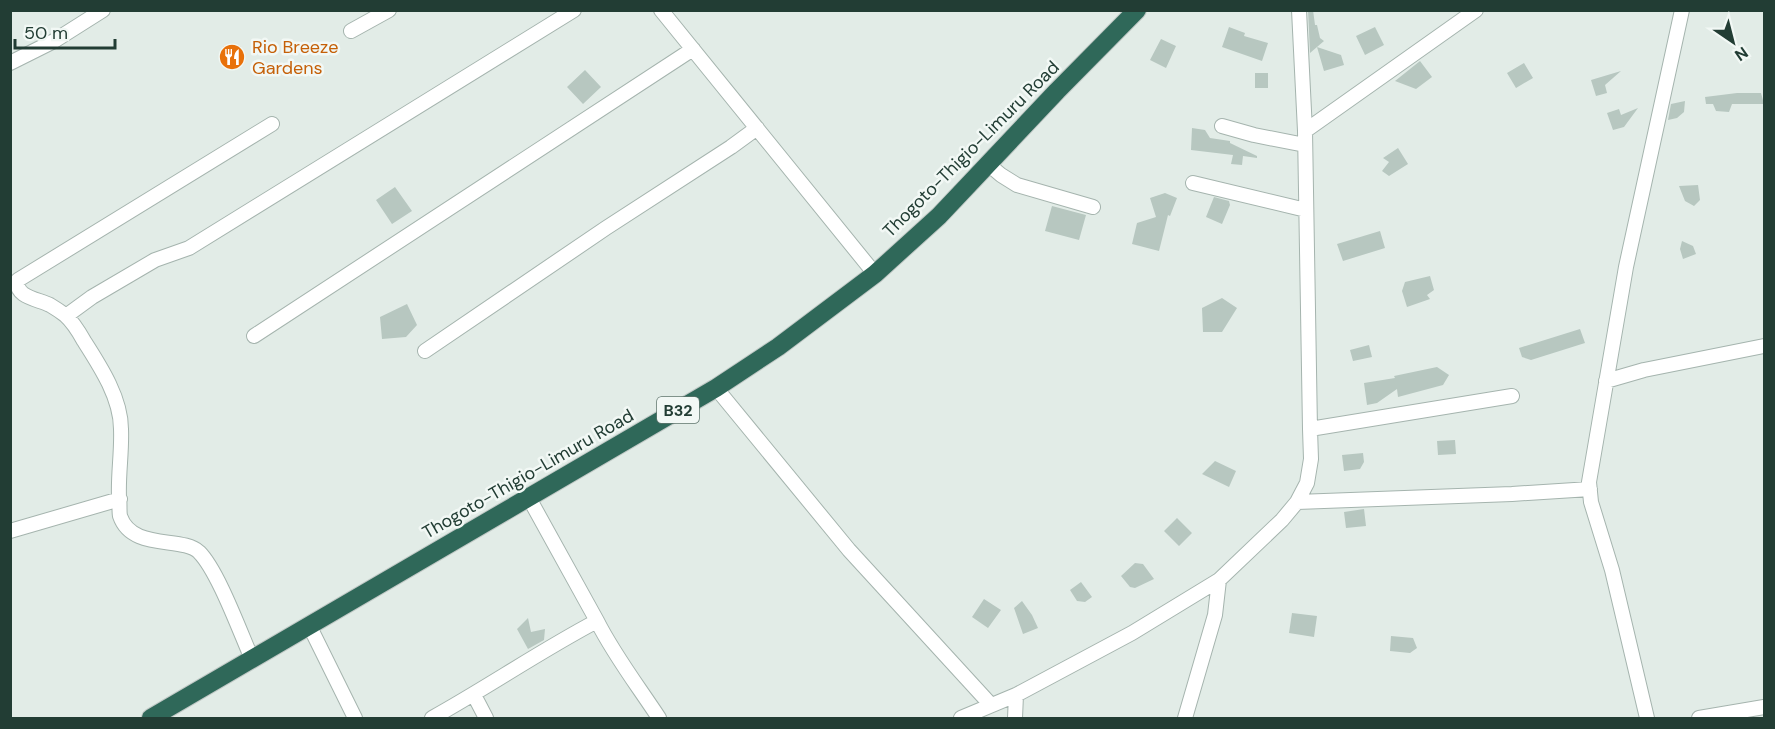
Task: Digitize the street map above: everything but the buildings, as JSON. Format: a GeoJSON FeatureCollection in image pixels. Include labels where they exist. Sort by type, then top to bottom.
{"type":"FeatureCollection","features":[{"type":"Feature","properties":{"kind":"highway","name":"Thogoto-Thigio-Limuru Road"},"geometry":{"type":"LineString","coordinates":[[151,718],[716,388],[778,347],[875,274],[939,216],[1137,10]]}},
{"type":"Feature","properties":{"kind":"street"},"geometry":{"type":"LineString","coordinates":[[10,63],[54,41],[103,10]]}},
{"type":"Feature","properties":{"kind":"street"},"geometry":{"type":"LineString","coordinates":[[351,31],[389,10]]}},
{"type":"Feature","properties":{"kind":"street"},"geometry":{"type":"LineString","coordinates":[[66,316],[92,297],[155,260],[189,248],[574,10]]}},
{"type":"Feature","properties":{"kind":"street"},"geometry":{"type":"LineString","coordinates":[[661,10],[875,274]]}},
{"type":"Feature","properties":{"kind":"street"},"geometry":{"type":"LineString","coordinates":[[961,718],[1016,695],[1132,633],[1219,580],[1282,520],[1297,502],[1307,483],[1311,459],[1311,429],[1305,138],[1299,10]]}},
{"type":"Feature","properties":{"kind":"street"},"geometry":{"type":"LineString","coordinates":[[1222,126],[1254,135],[1305,138],[1476,10]]}},
{"type":"Feature","properties":{"kind":"street"},"geometry":{"type":"LineString","coordinates":[[1647,718],[1612,570],[1591,502],[1590,489],[1593,459],[1626,267],[1682,10]]}},
{"type":"Feature","properties":{"kind":"street"},"geometry":{"type":"LineString","coordinates":[[254,336],[693,49]]}},
{"type":"Feature","properties":{"kind":"street"},"geometry":{"type":"LineString","coordinates":[[252,659],[213,572],[200,553],[190,546],[161,543],[132,533],[120,516],[118,473],[122,427],[115,399],[104,374],[75,326],[66,316],[49,305],[18,290],[18,280],[272,124]]}},
{"type":"Feature","properties":{"kind":"street"},"geometry":{"type":"LineString","coordinates":[[425,351],[757,128]]}},
{"type":"Feature","properties":{"kind":"street"},"geometry":{"type":"LineString","coordinates":[[988,164],[1017,185],[1093,207]]}},
{"type":"Feature","properties":{"kind":"street"},"geometry":{"type":"LineString","coordinates":[[1192,183],[1306,210]]}},
{"type":"Feature","properties":{"kind":"street"},"geometry":{"type":"LineString","coordinates":[[1606,381],[1644,369],[1764,346]]}},
{"type":"Feature","properties":{"kind":"street"},"geometry":{"type":"LineString","coordinates":[[716,388],[849,550],[991,705]]}},
{"type":"Feature","properties":{"kind":"street"},"geometry":{"type":"LineString","coordinates":[[1311,429],[1512,396]]}},
{"type":"Feature","properties":{"kind":"street"},"geometry":{"type":"LineString","coordinates":[[1297,502],[1590,489]]}},
{"type":"Feature","properties":{"kind":"street"},"geometry":{"type":"LineString","coordinates":[[529,498],[611,649],[631,674],[659,718]]}},
{"type":"Feature","properties":{"kind":"street"},"geometry":{"type":"LineString","coordinates":[[10,531],[120,500]]}},
{"type":"Feature","properties":{"kind":"street"},"geometry":{"type":"LineString","coordinates":[[1185,718],[1215,615],[1219,580]]}},
{"type":"Feature","properties":{"kind":"street"},"geometry":{"type":"LineString","coordinates":[[432,718],[474,695],[539,653],[597,621]]}},
{"type":"Feature","properties":{"kind":"street"},"geometry":{"type":"LineString","coordinates":[[309,625],[355,718]]}},
{"type":"Feature","properties":{"kind":"street"},"geometry":{"type":"LineString","coordinates":[[474,695],[486,718]]}},
{"type":"Feature","properties":{"kind":"street"},"geometry":{"type":"LineString","coordinates":[[1015,718],[1016,695]]}},
{"type":"Feature","properties":{"kind":"street"},"geometry":{"type":"LineString","coordinates":[[1699,718],[1764,707]]}},
{"type":"Feature","properties":{"kind":"place","name":"Rio Breeze Gardens"},"geometry":{"type":"Point","coordinates":[232,57]}}]}
